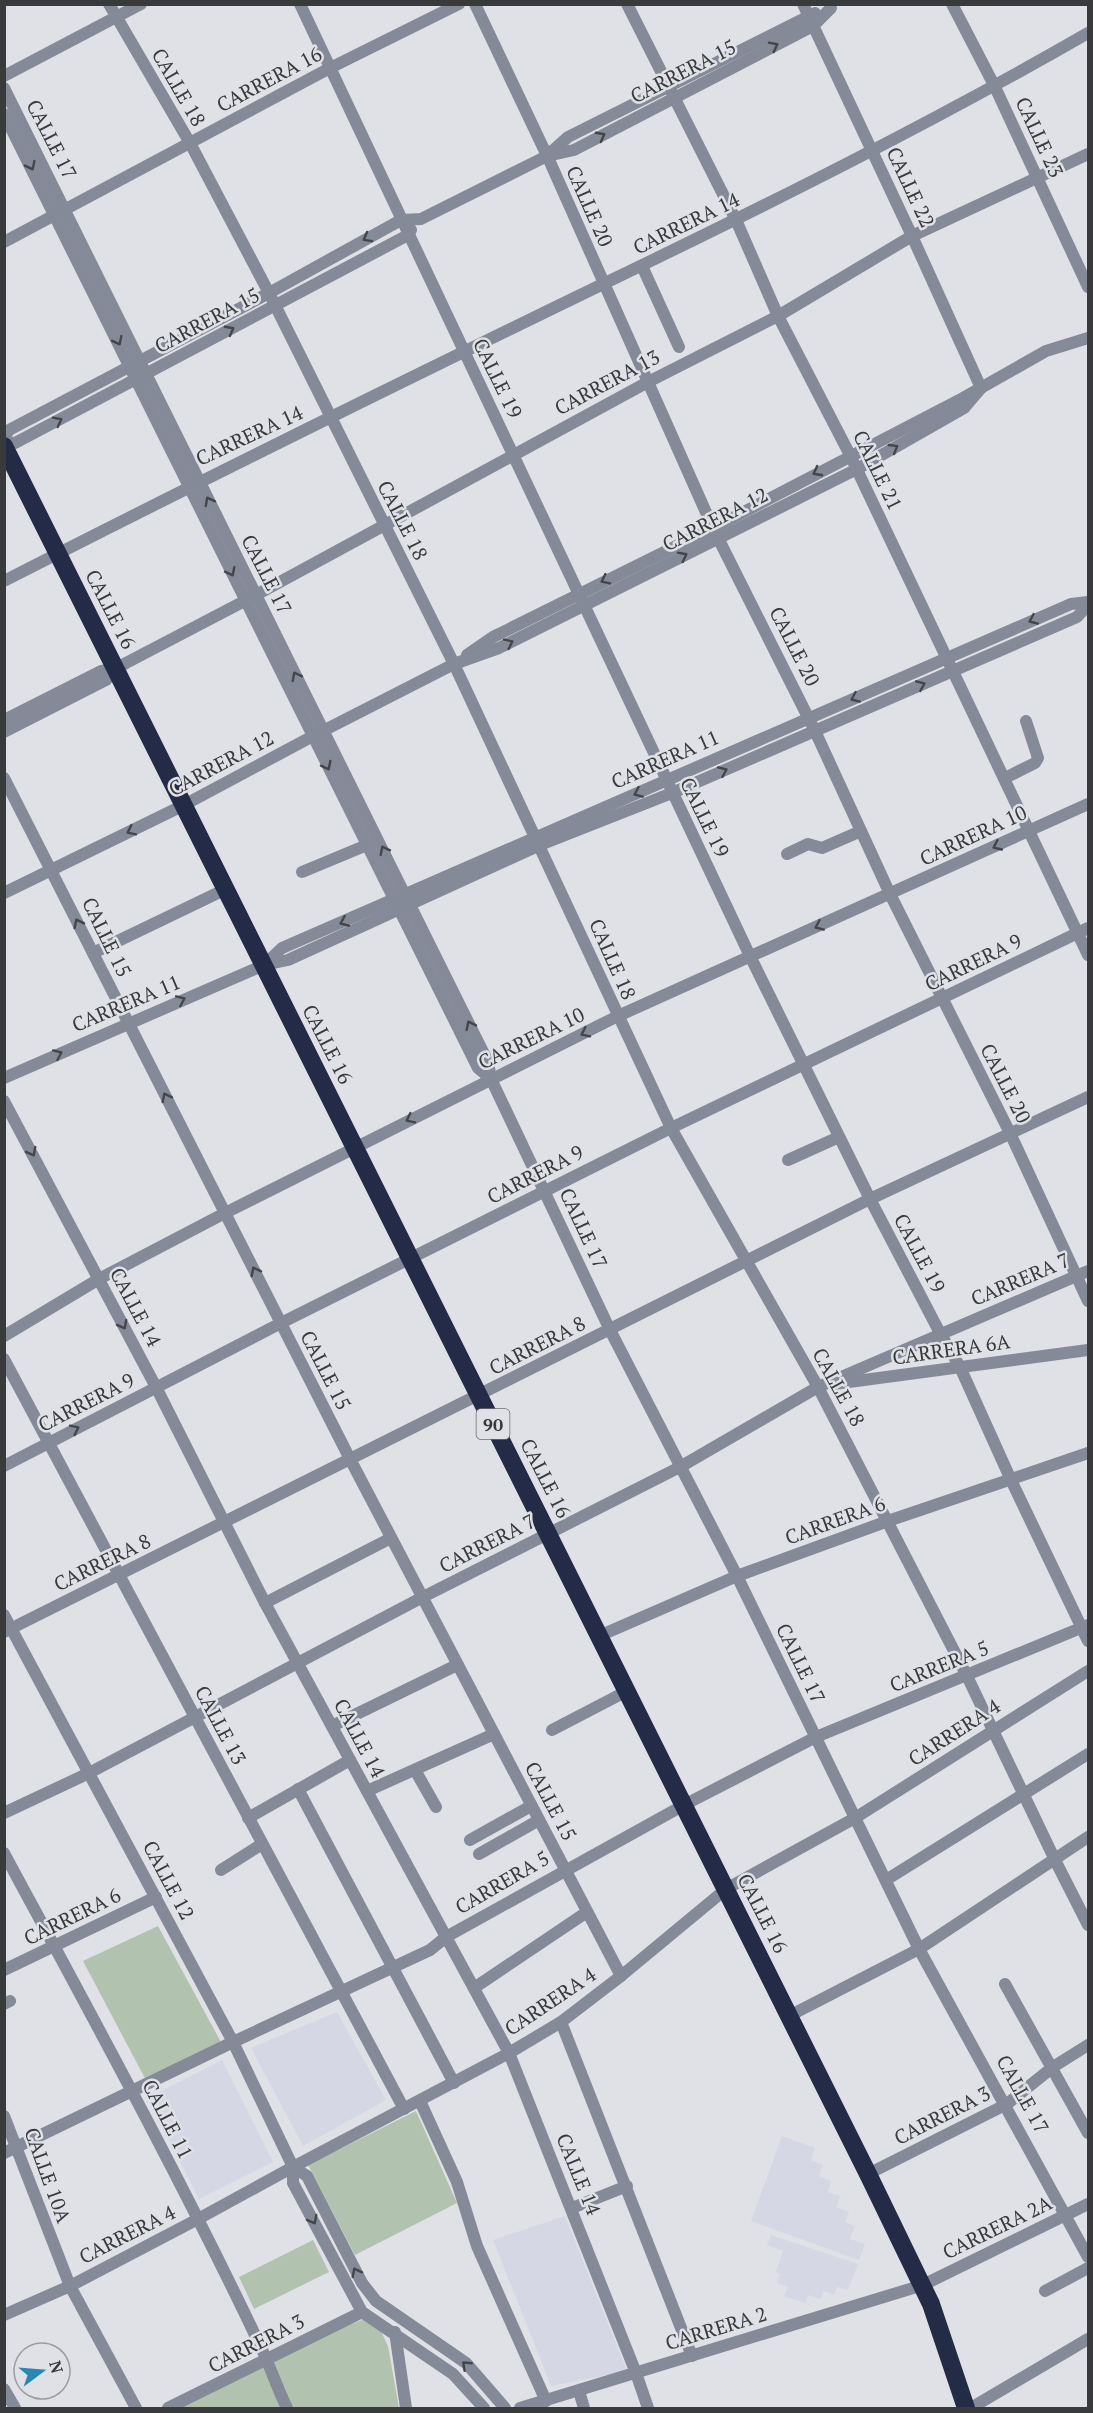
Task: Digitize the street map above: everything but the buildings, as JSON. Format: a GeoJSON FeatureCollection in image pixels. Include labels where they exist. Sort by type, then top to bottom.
{"type":"FeatureCollection","features":[{"type":"Feature","properties":{"kind":"highway","name":"CALLE 16"},"geometry":{"type":"LineString","coordinates":[[4,442],[923,2285],[966,2409]]}},
{"type":"Feature","properties":{"kind":"street","name":"CALLE 18"},"geometry":{"type":"LineString","coordinates":[[109,4],[190,143],[269,292],[454,664],[671,1128],[818,1387],[967,1676],[1055,1860],[1089,1925]]}},
{"type":"Feature","properties":{"kind":"street"},"geometry":{"type":"LineString","coordinates":[[4,76],[141,4]]}},
{"type":"Feature","properties":{"kind":"street","name":"CALLE 19"},"geometry":{"type":"LineString","coordinates":[[300,4],[750,956],[870,1199],[960,1367],[1011,1480],[1085,1626],[1089,1641]]}},
{"type":"Feature","properties":{"kind":"street","name":"CARRERA 16"},"geometry":{"type":"LineString","coordinates":[[4,242],[330,68],[459,4]]}},
{"type":"Feature","properties":{"kind":"street","name":"CALLE 20"},"geometry":{"type":"LineString","coordinates":[[475,4],[547,156],[716,533],[809,718],[890,894],[1010,1133],[1089,1301]]}},
{"type":"Feature","properties":{"kind":"street","name":"CALLE 21"},"geometry":{"type":"LineString","coordinates":[[627,4],[736,220],[778,316],[857,469],[1030,831],[1083,930],[1089,955]]}},
{"type":"Feature","properties":{"kind":"street","name":"CALLE 23"},"geometry":{"type":"LineString","coordinates":[[952,4],[995,87],[1089,287]]}},
{"type":"Feature","properties":{"kind":"street","name":"CARRERA 15"},"geometry":{"type":"LineString","coordinates":[[421,219],[408,235],[15,443],[4,442],[9,430],[401,220],[421,219],[547,156],[568,137],[672,92],[808,15],[834,6]]}},
{"type":"Feature","properties":{"kind":"street","name":"CALLE 22"},"geometry":{"type":"LineString","coordinates":[[808,15],[981,388]]}},
{"type":"Feature","properties":{"kind":"street","name":"CARRERA 14"},"geometry":{"type":"LineString","coordinates":[[4,581],[193,484],[736,220],[995,87],[1089,33]]}},
{"type":"Feature","properties":{"kind":"street","name":"CALLE 17"},"geometry":{"type":"LineString","coordinates":[[4,88],[60,212],[193,484],[402,901],[488,1062],[491,1079],[610,1330],[737,1576],[919,1949],[1089,2257]]}},
{"type":"Feature","properties":{"kind":"street","name":"CALLE 17"},"geometry":{"type":"LineString","coordinates":[[4,114],[60,212]]}},
{"type":"Feature","properties":{"kind":"street","name":"CARRERA 13"},"geometry":{"type":"LineString","coordinates":[[4,732],[106,680],[116,669],[648,382],[778,316],[912,236],[1089,154]]}},
{"type":"Feature","properties":{"kind":"street"},"geometry":{"type":"LineString","coordinates":[[642,266],[679,347]]}},
{"type":"Feature","properties":{"kind":"street","name":"CARRERA 12"},"geometry":{"type":"LineString","coordinates":[[4,893],[184,805],[454,664],[499,648],[585,606],[850,455],[981,388],[1046,351],[1089,338]]}},
{"type":"Feature","properties":{"kind":"street","name":"CARRERA 12"},"geometry":{"type":"LineString","coordinates":[[454,664],[493,637],[578,593],[857,469],[964,408],[981,388]]}},
{"type":"Feature","properties":{"kind":"street","name":"CARRERA 11"},"geometry":{"type":"LineString","coordinates":[[4,1078],[264,965],[288,960],[402,901],[538,841],[666,780],[947,657],[1071,603],[1089,604]]}},
{"type":"Feature","properties":{"kind":"street","name":"CARRERA 11"},"geometry":{"type":"LineString","coordinates":[[538,841],[672,793],[1077,617],[1089,604]]}},
{"type":"Feature","properties":{"kind":"street","name":"CARRERA 13"},"geometry":{"type":"LineString","coordinates":[[4,720],[101,671],[116,669]]}},
{"type":"Feature","properties":{"kind":"street"},"geometry":{"type":"LineString","coordinates":[[1005,778],[1035,763],[1038,758],[1026,721]]}},
{"type":"Feature","properties":{"kind":"street","name":"CALLE 17"},"geometry":{"type":"LineString","coordinates":[[318,733],[367,845],[402,901]]}},
{"type":"Feature","properties":{"kind":"street","name":"CALLE 15"},"geometry":{"type":"LineString","coordinates":[[4,778],[350,1459],[621,1976]]}},
{"type":"Feature","properties":{"kind":"street","name":"CARRERA 10"},"geometry":{"type":"LineString","coordinates":[[4,1336],[99,1279],[491,1079],[750,956],[1089,804]]}},
{"type":"Feature","properties":{"kind":"street"},"geometry":{"type":"LineString","coordinates":[[787,854],[808,844],[822,848],[861,831]]}},
{"type":"Feature","properties":{"kind":"street"},"geometry":{"type":"LineString","coordinates":[[302,872],[367,845]]}},
{"type":"Feature","properties":{"kind":"street"},"geometry":{"type":"LineString","coordinates":[[93,953],[226,889]]}},
{"type":"Feature","properties":{"kind":"street","name":"CARRERA 9"},"geometry":{"type":"LineString","coordinates":[[4,1466],[281,1323],[671,1128],[1083,930]]}},
{"type":"Feature","properties":{"kind":"street","name":"CARRERA 8"},"geometry":{"type":"LineString","coordinates":[[8,1631],[870,1199],[1089,1097]]}},
{"type":"Feature","properties":{"kind":"street","name":"CALLE 14"},"geometry":{"type":"LineString","coordinates":[[4,1101],[157,1389],[265,1603],[509,2053],[572,2208],[648,2409]]}},
{"type":"Feature","properties":{"kind":"street"},"geometry":{"type":"LineString","coordinates":[[788,1160],[839,1137]]}},
{"type":"Feature","properties":{"kind":"street","name":"CARRERA 7"},"geometry":{"type":"LineString","coordinates":[[4,1813],[89,1773],[297,1662],[680,1467],[818,1387],[1089,1271]]}},
{"type":"Feature","properties":{"kind":"street","name":"CARRERA 6A"},"geometry":{"type":"LineString","coordinates":[[818,1387],[1089,1350]]}},
{"type":"Feature","properties":{"kind":"street","name":"CALLE 13"},"geometry":{"type":"LineString","coordinates":[[4,1359],[404,2109]]}},
{"type":"Feature","properties":{"kind":"street","name":"CARRERA 6"},"geometry":{"type":"LineString","coordinates":[[599,1636],[737,1576],[888,1521],[1089,1453]]}},
{"type":"Feature","properties":{"kind":"street"},"geometry":{"type":"LineString","coordinates":[[265,1603],[391,1538]]}},
{"type":"Feature","properties":{"kind":"street","name":"CALLE 12"},"geometry":{"type":"LineString","coordinates":[[4,1615],[8,1631],[89,1773],[233,2042],[293,2167],[293,2182],[362,2312],[396,2337]]}},
{"type":"Feature","properties":{"kind":"street","name":"CARRERA 5"},"geometry":{"type":"LineString","coordinates":[[5,2151],[18,2147],[233,2042],[393,1969],[430,1950],[446,1937],[564,1869],[684,1804],[816,1737],[1085,1626]]}},
{"type":"Feature","properties":{"kind":"street"},"geometry":{"type":"LineString","coordinates":[[332,1726],[457,1665]]}},
{"type":"Feature","properties":{"kind":"street","name":"CARRERA 4"},"geometry":{"type":"LineString","coordinates":[[4,2315],[70,2286],[509,2053],[561,2022],[621,1976],[726,1889],[855,1818],[1089,1671]]}},
{"type":"Feature","properties":{"kind":"street"},"geometry":{"type":"LineString","coordinates":[[552,1730],[627,1691]]}},
{"type":"Feature","properties":{"kind":"street"},"geometry":{"type":"LineString","coordinates":[[367,1791],[494,1734]]}},
{"type":"Feature","properties":{"kind":"street"},"geometry":{"type":"LineString","coordinates":[[886,1880],[1089,1754]]}},
{"type":"Feature","properties":{"kind":"street"},"geometry":{"type":"LineString","coordinates":[[248,1818],[350,1760]]}},
{"type":"Feature","properties":{"kind":"street"},"geometry":{"type":"LineString","coordinates":[[415,1770],[435,1807]]}},
{"type":"Feature","properties":{"kind":"street"},"geometry":{"type":"LineString","coordinates":[[298,1790],[454,2083]]}},
{"type":"Feature","properties":{"kind":"street"},"geometry":{"type":"LineString","coordinates":[[470,1840],[531,1806]]}},
{"type":"Feature","properties":{"kind":"street"},"geometry":{"type":"LineString","coordinates":[[479,1854],[539,1820]]}},
{"type":"Feature","properties":{"kind":"street"},"geometry":{"type":"LineString","coordinates":[[789,2016],[919,1949],[1089,1837]]}},
{"type":"Feature","properties":{"kind":"street"},"geometry":{"type":"LineString","coordinates":[[221,1870],[262,1844]]}},
{"type":"Feature","properties":{"kind":"street","name":"CALLE 11"},"geometry":{"type":"LineString","coordinates":[[4,1853],[133,2092],[198,2219],[267,2360],[287,2409]]}},
{"type":"Feature","properties":{"kind":"street","name":"CARRERA 6"},"geometry":{"type":"LineString","coordinates":[[4,1970],[156,1898]]}},
{"type":"Feature","properties":{"kind":"street"},"geometry":{"type":"LineString","coordinates":[[474,1988],[587,1912]]}},
{"type":"Feature","properties":{"kind":"street"},"geometry":{"type":"LineString","coordinates":[[1005,1984],[1089,2133]]}},
{"type":"Feature","properties":{"kind":"street"},"geometry":{"type":"LineString","coordinates":[[561,2022],[693,2356]]}},
{"type":"Feature","properties":{"kind":"street","name":"CARRERA 3"},"geometry":{"type":"LineString","coordinates":[[868,2174],[1006,2104],[1053,2067],[1089,2044]]}},
{"type":"Feature","properties":{"kind":"street"},"geometry":{"type":"LineString","coordinates":[[420,2101],[457,2182],[477,2246],[546,2401]]}},
{"type":"Feature","properties":{"kind":"street","name":"CALLE 10A"},"geometry":{"type":"LineString","coordinates":[[4,2116],[18,2147],[22,2165],[70,2286],[136,2409]]}},
{"type":"Feature","properties":{"kind":"street","name":"CALLE 12"},"geometry":{"type":"LineString","coordinates":[[293,2167],[307,2176],[362,2283],[376,2301],[394,2316]]}},
{"type":"Feature","properties":{"kind":"street"},"geometry":{"type":"LineString","coordinates":[[572,2208],[627,2186]]}},
{"type":"Feature","properties":{"kind":"street","name":"CARRERA 2A"},"geometry":{"type":"LineString","coordinates":[[923,2285],[1089,2204]]}},
{"type":"Feature","properties":{"kind":"street"},"geometry":{"type":"LineString","coordinates":[[1045,2291],[1089,2268]]}},
{"type":"Feature","properties":{"kind":"street","name":"CARRERA 2"},"geometry":{"type":"LineString","coordinates":[[520,2409],[923,2285]]}},
{"type":"Feature","properties":{"kind":"street","name":"CARRERA 3"},"geometry":{"type":"LineString","coordinates":[[168,2409],[362,2312]]}},
{"type":"Feature","properties":{"kind":"street"},"geometry":{"type":"LineString","coordinates":[[394,2316],[406,2409]]}},
{"type":"Feature","properties":{"kind":"street"},"geometry":{"type":"LineString","coordinates":[[394,2316],[466,2363],[505,2409]]}},
{"type":"Feature","properties":{"kind":"street"},"geometry":{"type":"LineString","coordinates":[[396,2337],[453,2374],[484,2409]]}},
{"type":"Feature","properties":{"kind":"street"},"geometry":{"type":"LineString","coordinates":[[971,2409],[1089,2339]]}},
{"type":"Feature","properties":{"kind":"street"},"geometry":{"type":"LineString","coordinates":[[4,2389],[15,2409]]}},
{"type":"Feature","properties":{"kind":"street"},"geometry":{"type":"LineString","coordinates":[[579,2391],[584,2409]]}},
{"type":"Feature","properties":{"kind":"shaded area"},"geometry":{"type":"Polygon","coordinates":[[[337,2012],[386,2100],[303,2146],[251,2048],[337,2012]]]}},
{"type":"Feature","properties":{"kind":"shaded area"},"geometry":{"type":"Polygon","coordinates":[[[222,2060],[273,2162],[199,2199],[148,2098],[222,2060]]]}},
{"type":"Feature","properties":{"kind":"shaded area"},"geometry":{"type":"Polygon","coordinates":[[[782,2136],[815,2148],[811,2160],[823,2165],[819,2176],[831,2181],[828,2192],[840,2196],[836,2207],[849,2212],[845,2222],[855,2226],[850,2239],[865,2244],[859,2260],[751,2221],[782,2136]]]}},
{"type":"Feature","properties":{"kind":"shaded area"},"geometry":{"type":"Polygon","coordinates":[[[565,2216],[627,2371],[551,2386],[493,2240],[565,2216]]]}},
{"type":"Feature","properties":{"kind":"shaded area"},"geometry":{"type":"Polygon","coordinates":[[[771,2235],[858,2264],[848,2290],[837,2287],[834,2295],[824,2291],[820,2299],[808,2295],[805,2303],[784,2296],[788,2287],[777,2283],[780,2274],[776,2272],[783,2251],[767,2245],[771,2235]]]}},
{"type":"Feature","properties":{"kind":"green space"},"geometry":{"type":"Polygon","coordinates":[[[158,1926],[222,2044],[148,2084],[83,1961],[158,1926]]]}},
{"type":"Feature","properties":{"kind":"green space"},"geometry":{"type":"Polygon","coordinates":[[[416,2111],[457,2203],[355,2255],[308,2165],[416,2111]]]}},
{"type":"Feature","properties":{"kind":"green space"},"geometry":{"type":"Polygon","coordinates":[[[313,2240],[329,2272],[254,2309],[239,2277],[313,2240]]]}},
{"type":"Feature","properties":{"kind":"green space"},"geometry":{"type":"Polygon","coordinates":[[[365,2319],[380,2329],[388,2346],[399,2408],[290,2408],[274,2361],[320,2335],[365,2319]]]}},
{"type":"Feature","properties":{"kind":"green space"},"geometry":{"type":"Polygon","coordinates":[[[266,2364],[284,2408],[175,2408],[266,2364]]]}}]}
